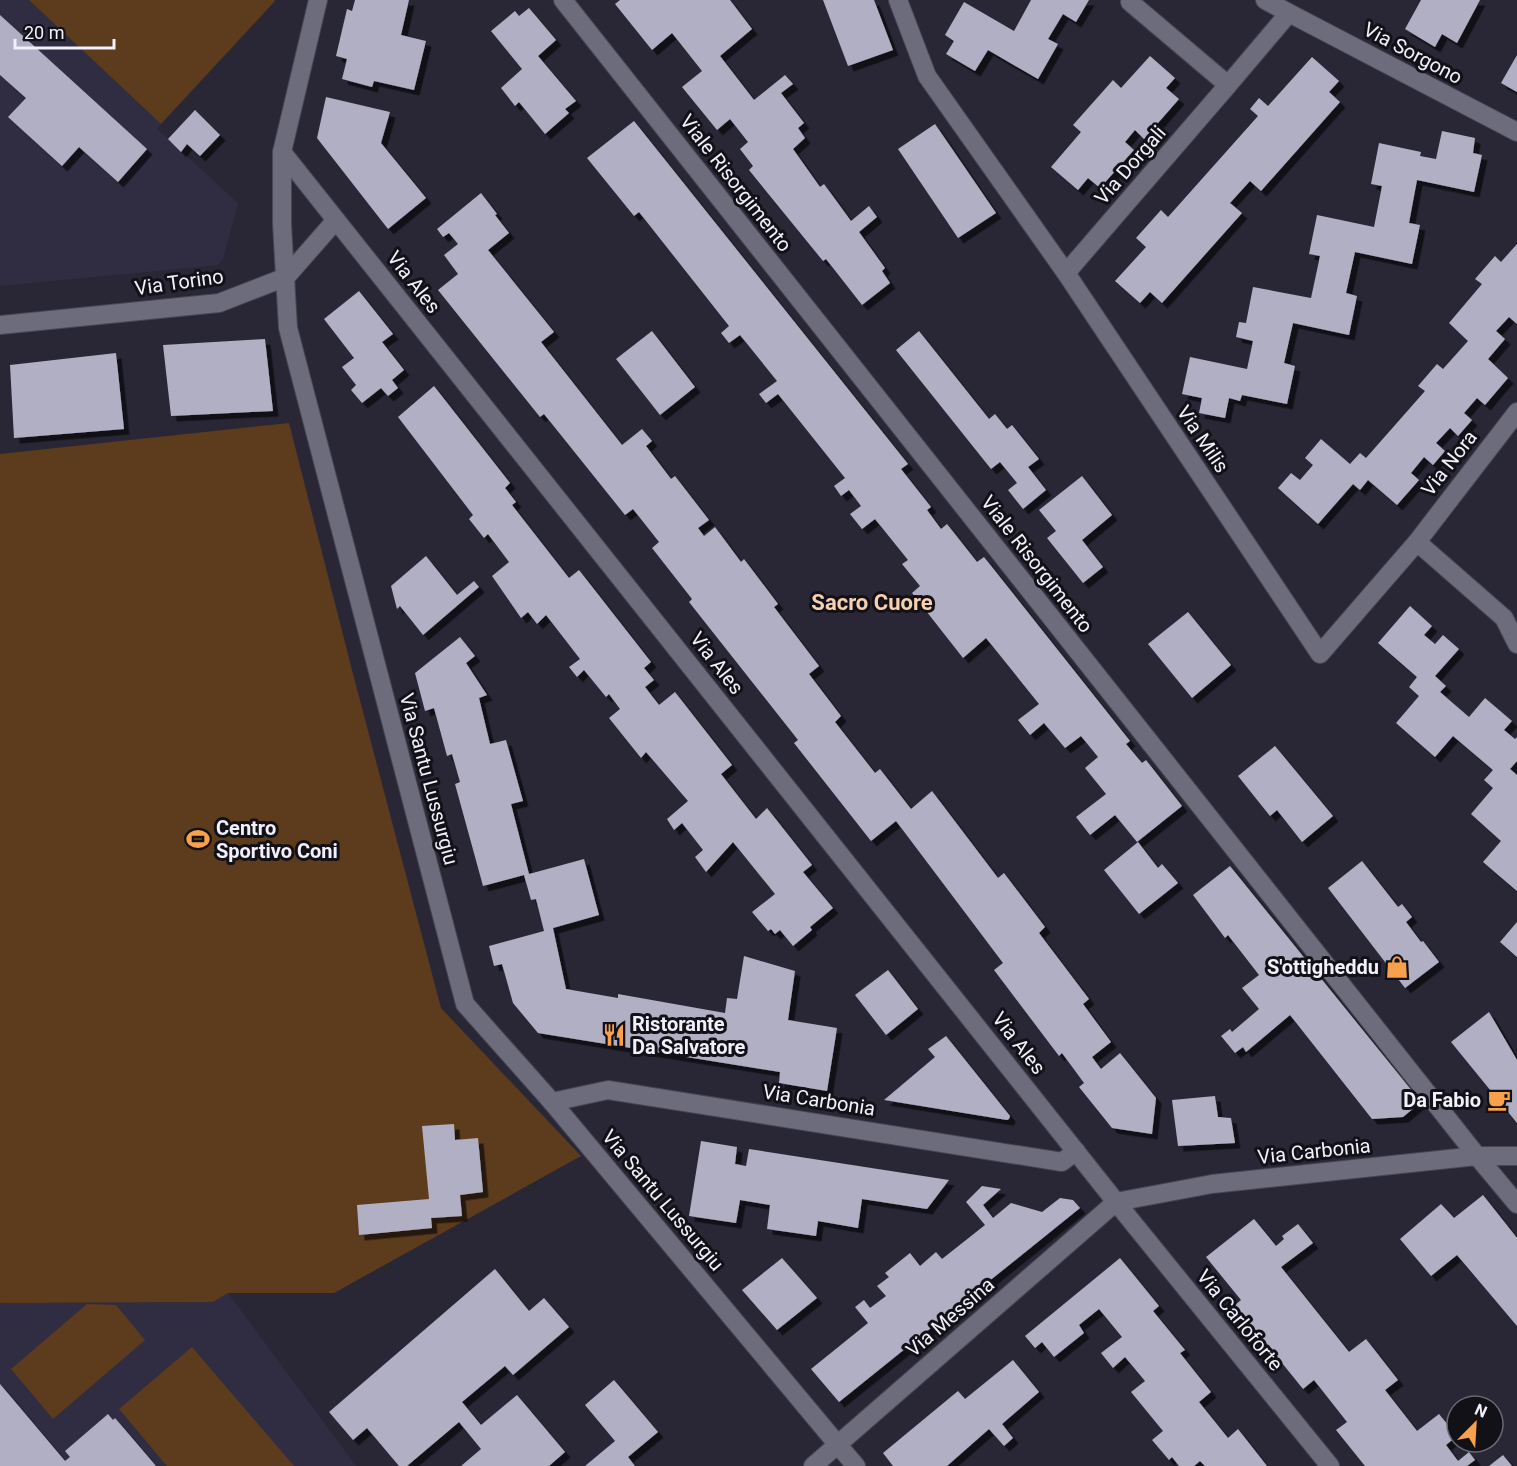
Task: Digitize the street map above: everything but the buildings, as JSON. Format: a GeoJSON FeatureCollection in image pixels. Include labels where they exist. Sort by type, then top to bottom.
{"type":"FeatureCollection","features":[{"type":"Feature","properties":{"kind":"street","name":"Via Santu Lussurgiu"},"geometry":{"type":"LineString","coordinates":[[318,0],[282,152],[282,224],[288,328],[465,1004],[552,1102],[856,1466]]}},
{"type":"Feature","properties":{"kind":"street","name":"Viale Risorgimento"},"geometry":{"type":"LineString","coordinates":[[562,0],[1517,1204]]}},
{"type":"Feature","properties":{"kind":"street","name":"Via Milis"},"geometry":{"type":"LineString","coordinates":[[898,0],[927,76],[1065,273],[1320,654],[1417,542]]}},
{"type":"Feature","properties":{"kind":"street"},"geometry":{"type":"LineString","coordinates":[[1131,0],[1130,2],[1228,85]]}},
{"type":"Feature","properties":{"kind":"street"},"geometry":{"type":"LineString","coordinates":[[1265,0],[1289,13]]}},
{"type":"Feature","properties":{"kind":"street","name":"Via Dorgali"},"geometry":{"type":"LineString","coordinates":[[1065,273],[1289,13]]}},
{"type":"Feature","properties":{"kind":"street","name":"Via Sorgono"},"geometry":{"type":"LineString","coordinates":[[1289,13],[1517,132]]}},
{"type":"Feature","properties":{"kind":"street","name":"Via Ales"},"geometry":{"type":"LineString","coordinates":[[282,152],[1116,1202]]}},
{"type":"Feature","properties":{"kind":"street","name":"Via Torino"},"geometry":{"type":"LineString","coordinates":[[0,325],[219,303],[286,278],[336,220]]}},
{"type":"Feature","properties":{"kind":"street","name":"Via Nora"},"geometry":{"type":"LineString","coordinates":[[1417,542],[1517,412]]}},
{"type":"Feature","properties":{"kind":"street"},"geometry":{"type":"LineString","coordinates":[[1417,542],[1504,618],[1517,644]]}},
{"type":"Feature","properties":{"kind":"street","name":"Via Carbonia"},"geometry":{"type":"LineString","coordinates":[[552,1102],[608,1090],[1062,1162],[1076,1151]]}},
{"type":"Feature","properties":{"kind":"street","name":"Via Carbonia"},"geometry":{"type":"LineString","coordinates":[[1116,1202],[1212,1184],[1477,1156],[1517,1156]]}},
{"type":"Feature","properties":{"kind":"street","name":"Via Messina"},"geometry":{"type":"LineString","coordinates":[[813,1466],[1116,1202]]}},
{"type":"Feature","properties":{"kind":"street","name":"Via Carloforte"},"geometry":{"type":"LineString","coordinates":[[1116,1202],[1330,1466]]}},
{"type":"Feature","properties":{"kind":"shaded area"},"geometry":{"type":"Polygon","coordinates":[[[0,0],[29,0],[161,124],[157,129],[238,203],[223,259],[218,265],[0,286],[0,0]]]}},
{"type":"Feature","properties":{"kind":"shaded area"},"geometry":{"type":"Polygon","coordinates":[[[29,0],[274,0],[275,1],[161,124],[29,0]]]}},
{"type":"Feature","properties":{"kind":"shaded area","name":"Centro Sportivo Coni"},"geometry":{"type":"Polygon","coordinates":[[[289,423],[441,1008],[581,1156],[334,1293],[228,1293],[213,1302],[0,1303],[0,454],[289,423]]]}},
{"type":"Feature","properties":{"kind":"shaded area"},"geometry":{"type":"Polygon","coordinates":[[[228,1293],[356,1466],[0,1466],[0,1303],[213,1302],[228,1293]]]}},
{"type":"Feature","properties":{"kind":"shaded area"},"geometry":{"type":"Polygon","coordinates":[[[87,1304],[116,1305],[145,1340],[53,1419],[11,1369],[87,1304]]]}},
{"type":"Feature","properties":{"kind":"shaded area"},"geometry":{"type":"Polygon","coordinates":[[[192,1347],[294,1466],[167,1466],[119,1409],[192,1347]]]}},
{"type":"Feature","properties":{"kind":"place","name":"Centro Sportivo Coni"},"geometry":{"type":"Point","coordinates":[198,839]}},
{"type":"Feature","properties":{"kind":"place","name":"S'ottigheddu"},"geometry":{"type":"Point","coordinates":[1397,967]}},
{"type":"Feature","properties":{"kind":"place","name":"Ristorante Da Salvatore"},"geometry":{"type":"Point","coordinates":[614,1035]}},
{"type":"Feature","properties":{"kind":"place","name":"Da Fabio"},"geometry":{"type":"Point","coordinates":[1499,1100]}},
{"type":"Feature","properties":{"kind":"district","name":"Sacro Cuore"},"geometry":{"type":"Point","coordinates":[872,602]}}]}
